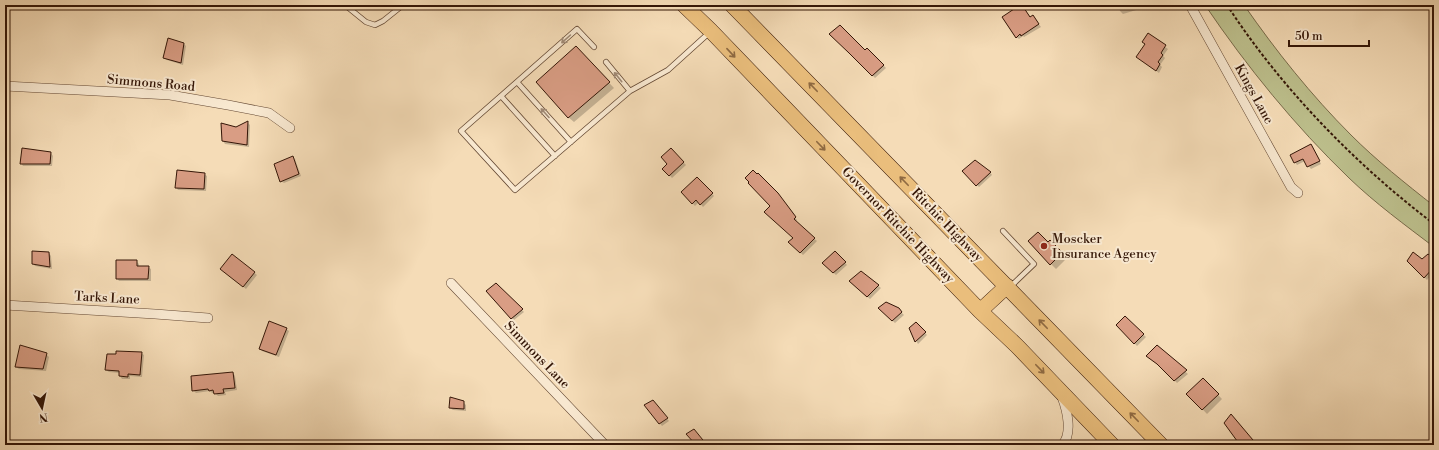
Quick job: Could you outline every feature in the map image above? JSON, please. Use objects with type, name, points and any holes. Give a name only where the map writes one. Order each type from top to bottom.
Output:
[{"type":"highway","name":"Governor Ritchie Highway","points":[[684,5],[711,31],[980,311],[1017,346],[1112,445]]},
{"type":"highway","name":"Ritchie Highway","points":[[732,5],[1161,445]]},
{"type":"highway","points":[[980,311],[1008,287]]},
{"type":"street","name":"Kings Lane","points":[[1190,5],[1291,187],[1298,193]]},
{"type":"street","name":"Simmons Road","points":[[5,86],[170,95],[269,113],[290,128]]},
{"type":"street","name":"Simmons Lane","points":[[451,283],[605,445]]},
{"type":"street","name":"Tarks Lane","points":[[5,305],[208,318]]},
{"type":"street","points":[[1059,390],[1068,418],[1068,428],[1064,443],[1062,445]]},
{"type":"lane","points":[[345,5],[366,22],[375,25],[383,21],[403,5]]},
{"type":"lane","points":[[594,47],[577,29],[461,131],[515,190],[630,92],[668,70],[711,31]]},
{"type":"lane","points":[[606,62],[630,92]]},
{"type":"lane","points":[[517,82],[571,142]]},
{"type":"lane","points":[[501,96],[555,156]]},
{"type":"lane","points":[[1003,231],[1034,264],[1008,287]]},
{"type":"path","points":[[1227,5],[1265,58],[1299,98],[1375,176],[1434,224]]},
{"type":"green space","points":[[1205,5],[1244,5],[1294,72],[1336,120],[1381,163],[1434,206],[1434,247],[1369,196],[1310,138],[1272,95]]},
{"type":"building","points":[[1022,5],[1030,17],[1033,15],[1039,24],[1021,36],[1020,34],[1016,38],[1002,17]]},
{"type":"building","points":[[840,25],[865,50],[867,48],[884,65],[872,76],[829,34]]},
{"type":"building","points":[[1148,33],[1166,45],[1161,53],[1163,55],[1158,62],[1160,64],[1156,71],[1136,57],[1145,44],[1142,42]]},
{"type":"building","points":[[168,38],[184,43],[181,63],[163,58]]},
{"type":"building","points":[[576,46],[610,82],[568,118],[536,82]]},
{"type":"building","points":[[248,121],[247,145],[222,141],[221,123],[236,127]]},
{"type":"building","points":[[1311,144],[1320,161],[1307,167],[1303,159],[1294,163],[1290,155]]},
{"type":"building","points":[[22,148],[51,152],[50,164],[20,164]]},
{"type":"building","points":[[671,148],[684,162],[669,176],[662,169],[667,164],[661,157]]},
{"type":"building","points":[[293,156],[299,174],[280,182],[274,164]]},
{"type":"building","points":[[975,160],[991,172],[976,186],[962,171]]},
{"type":"building","points":[[177,170],[205,173],[204,189],[175,188]]},
{"type":"building","points":[[753,170],[778,193],[796,217],[794,219],[815,238],[800,253],[788,242],[793,238],[764,212],[770,206],[745,178]]},
{"type":"building","points":[[697,177],[713,193],[700,205],[696,200],[692,204],[681,192]]},
{"type":"building","name":"Moscker Insurance Agency","points":[[1038,232],[1048,242],[1050,240],[1061,251],[1059,252],[1061,254],[1050,265],[1028,241]]},
{"type":"building","points":[[32,251],[49,252],[50,267],[32,264]]},
{"type":"building","points":[[835,251],[846,262],[833,273],[822,263]]},
{"type":"building","points":[[1413,252],[1422,259],[1428,254],[1434,258],[1434,267],[1424,278],[1407,261]]},
{"type":"building","points":[[232,254],[255,272],[243,287],[220,269]]},
{"type":"building","points":[[116,260],[137,260],[137,266],[149,266],[148,279],[116,279]]},
{"type":"building","points":[[861,271],[879,285],[867,297],[849,281]]},
{"type":"building","points":[[496,283],[523,309],[511,319],[486,291]]},
{"type":"building","points":[[886,302],[899,308],[902,312],[892,321],[878,308]]},
{"type":"building","points":[[1125,316],[1144,334],[1134,344],[1116,325]]},
{"type":"building","points":[[269,321],[287,328],[276,355],[259,349]]},
{"type":"building","points":[[916,322],[926,332],[915,342],[909,328]]},
{"type":"building","points":[[20,345],[47,353],[43,369],[15,367]]},
{"type":"building","points":[[1157,345],[1187,370],[1174,381],[1157,364],[1146,356]]},
{"type":"building","points":[[116,351],[142,352],[140,375],[128,374],[128,377],[119,376],[119,371],[105,370],[107,354],[116,354]]},
{"type":"building","points":[[233,372],[235,388],[223,389],[224,393],[214,394],[213,390],[209,391],[208,389],[192,391],[191,376]]},
{"type":"building","points":[[1203,378],[1219,394],[1202,410],[1186,394]]},
{"type":"building","points":[[450,397],[464,401],[464,409],[449,408]]},
{"type":"building","points":[[653,400],[668,418],[659,424],[644,405]]},
{"type":"building","points":[[1231,414],[1253,440],[1248,445],[1240,445],[1224,423]]},
{"type":"building","points":[[694,429],[707,445],[696,445],[686,434]]},
{"type":"place","name":"Moscker Insurance Agency","points":[[1044,246]]}]
